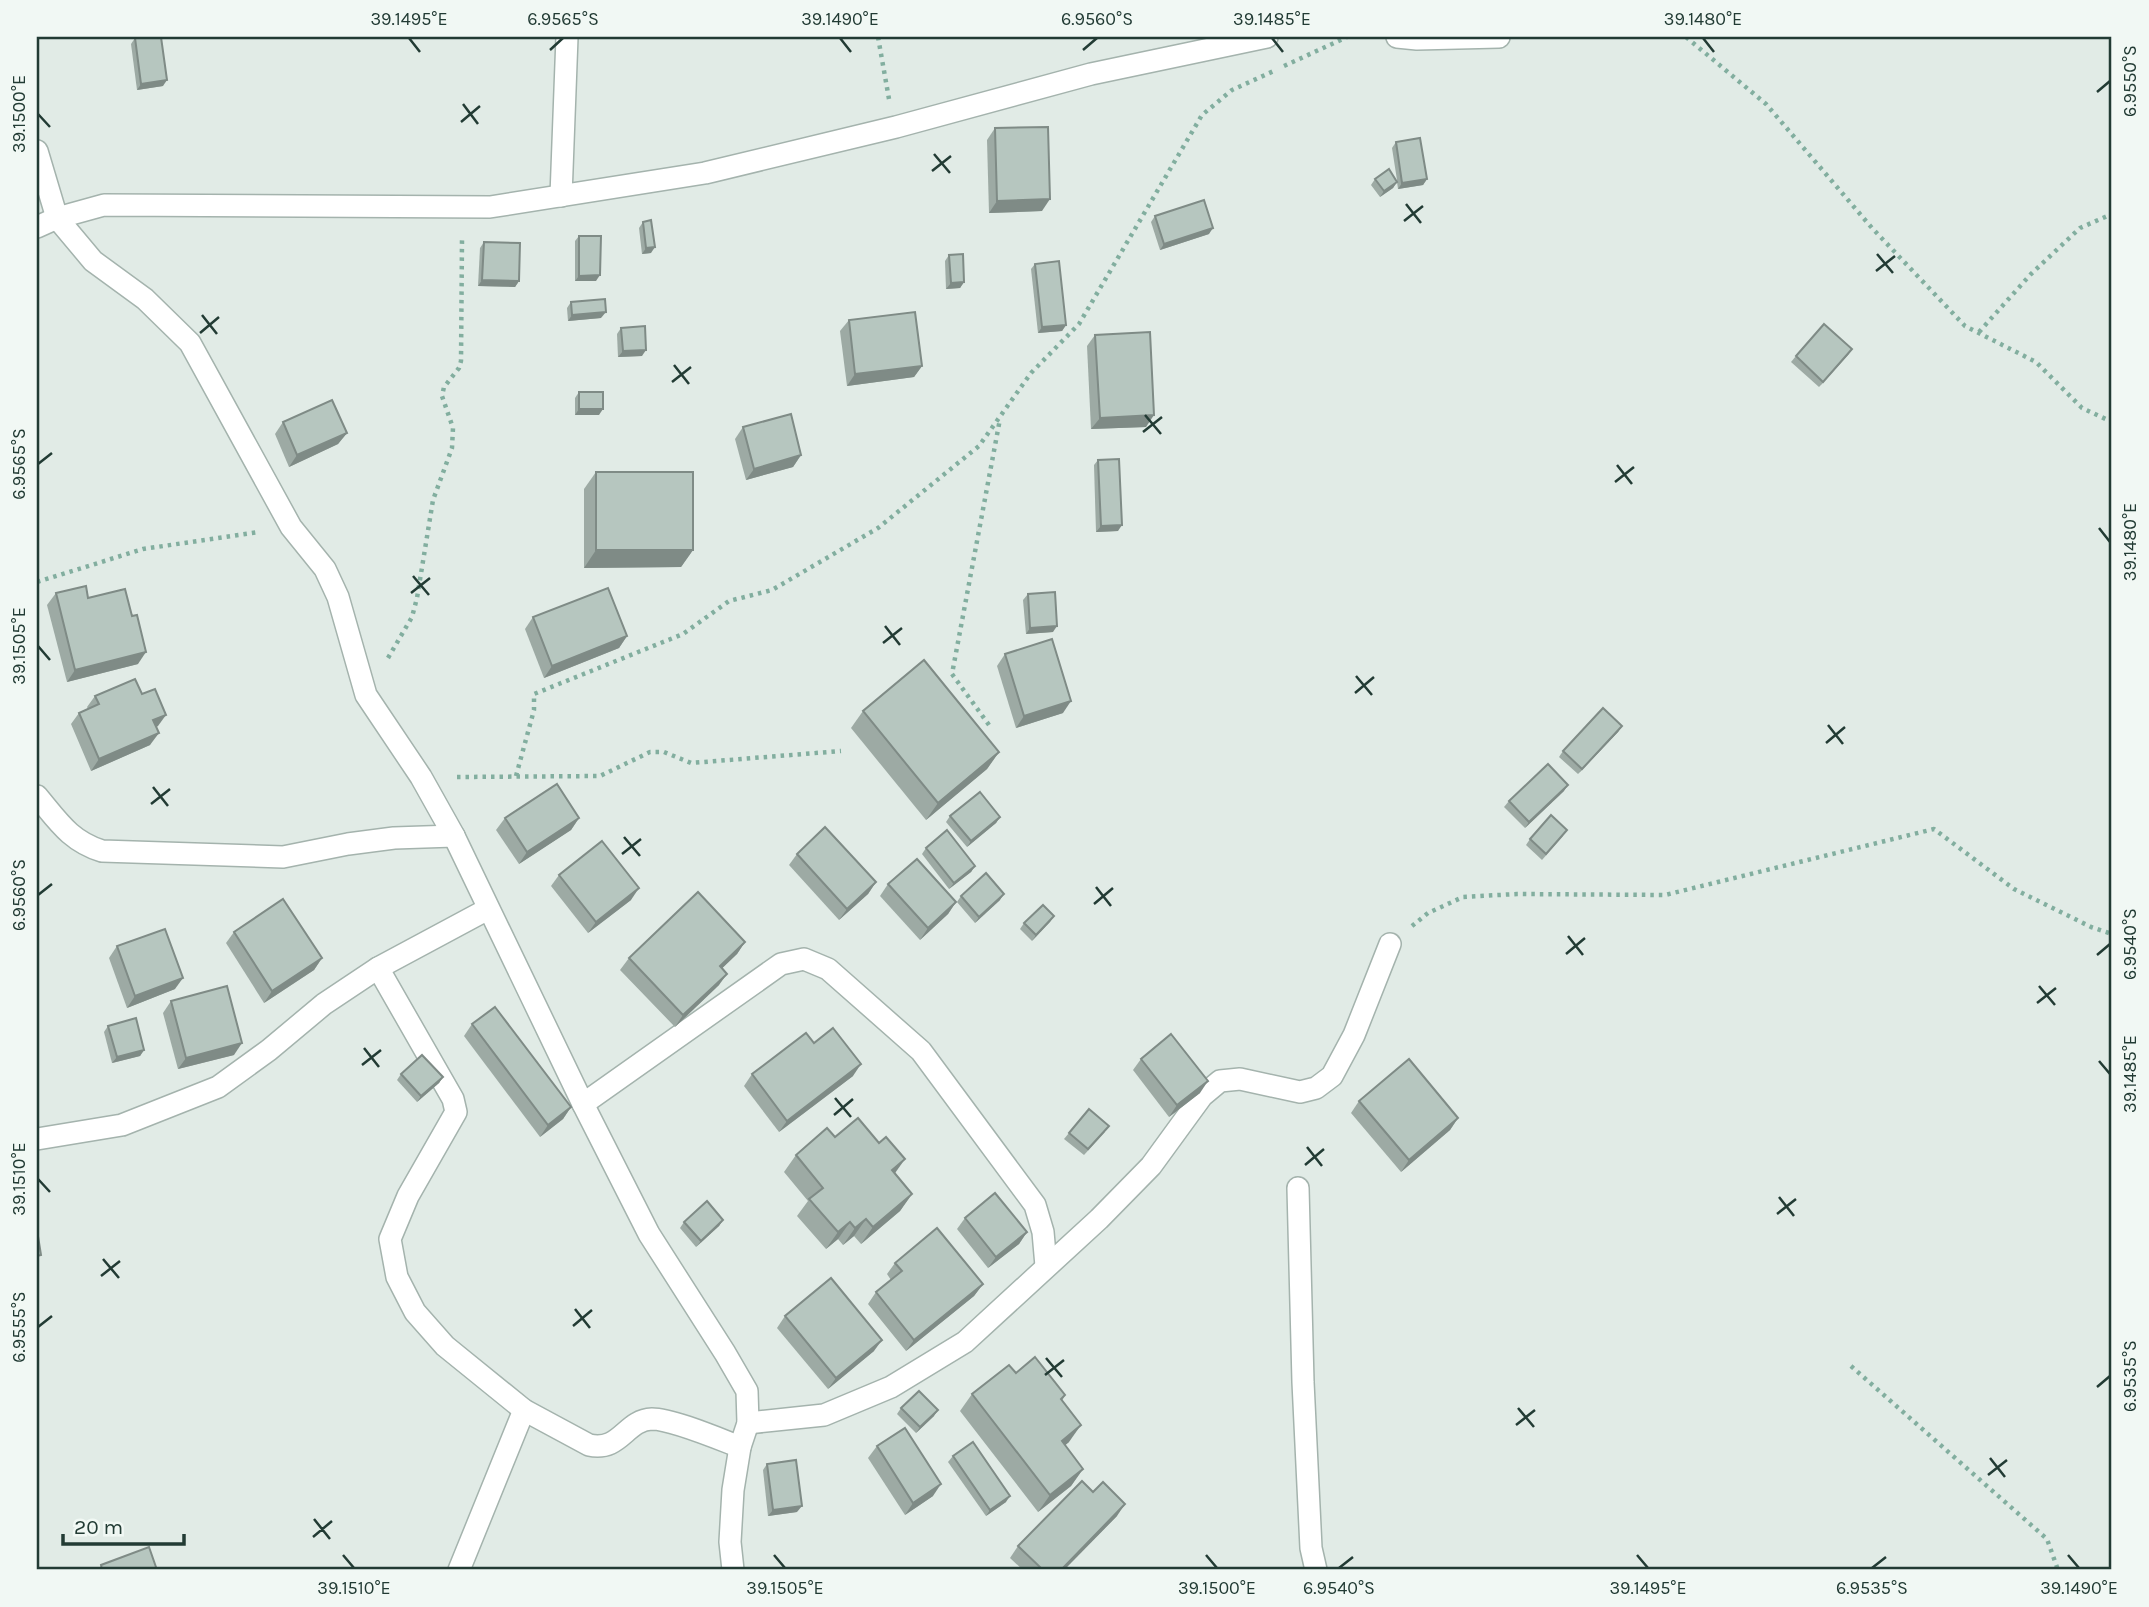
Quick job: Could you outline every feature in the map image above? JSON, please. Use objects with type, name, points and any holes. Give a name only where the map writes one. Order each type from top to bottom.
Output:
[{"type":"street","points":[[561,196],[567,37]]},
{"type":"street","points":[[37,227],[57,218],[104,205],[490,207],[705,173],[896,127],[1091,74],[1267,37]]},
{"type":"street","points":[[1397,37],[1499,37]]},
{"type":"street","points":[[37,151],[57,218],[93,261],[145,299],[190,343],[291,527],[325,569],[338,597],[366,695],[421,777],[454,836],[649,1234],[747,1391],[748,1423],[740,1447],[733,1490],[733,1570]]},
{"type":"street","points":[[37,796],[68,834],[84,845],[102,850],[283,857],[394,838],[454,836]]},
{"type":"street","points":[[37,1139],[122,1125],[218,1087],[269,1050],[324,1004],[378,968],[488,909]]},
{"type":"street","points":[[748,1423],[824,1415],[891,1387],[965,1342],[1099,1219],[1151,1166],[1202,1096],[1220,1081],[1240,1079],[1300,1092],[1316,1088],[1332,1076],[1354,1035],[1390,944]]},
{"type":"street","points":[[583,1104],[781,964],[804,959],[828,969],[921,1051],[1035,1205],[1043,1232],[1046,1266]]},
{"type":"street","points":[[378,968],[453,1099],[456,1112],[408,1196],[390,1239],[397,1276],[415,1312],[445,1346],[524,1410],[589,1445],[610,1445],[639,1423],[652,1419],[681,1426],[740,1447]]},
{"type":"street","points":[[1298,1188],[1303,1382],[1311,1548],[1316,1570]]},
{"type":"street","points":[[459,1570],[524,1410]]},
{"type":"path","points":[[878,37],[896,127]]},
{"type":"path","points":[[516,776],[534,710],[534,694],[683,634],[729,601],[772,590],[878,528],[979,446],[1031,373],[1079,324],[1202,115],[1232,90],[1347,37]]},
{"type":"path","points":[[1686,37],[1766,104],[1872,228],[1965,326],[2036,362],[2082,408],[2112,422]]},
{"type":"path","points":[[366,695],[412,617],[433,500],[452,448],[453,428],[442,396],[444,387],[461,362],[462,207]]},
{"type":"path","points":[[1979,332],[2031,274],[2080,228],[2112,214]]},
{"type":"path","points":[[989,725],[952,674],[1000,415]]},
{"type":"path","points":[[37,582],[143,549],[291,527]]},
{"type":"path","points":[[421,777],[600,776],[650,752],[664,752],[691,763],[841,751]]},
{"type":"path","points":[[1390,944],[1428,913],[1464,897],[1517,894],[1665,895],[1934,829],[2014,889],[2091,927],[2112,934]]},
{"type":"path","points":[[1851,1366],[2047,1539],[2058,1570]]},
{"type":"building","points":[[161,37],[167,80],[141,84],[135,38]]},
{"type":"building","points":[[1048,127],[1050,199],[997,201],[995,128]]},
{"type":"building","points":[[1420,138],[1427,179],[1402,183],[1396,142]]},
{"type":"building","points":[[1389,169],[1397,182],[1384,191],[1375,179]]},
{"type":"building","points":[[1204,200],[1213,228],[1164,244],[1155,216]]},
{"type":"building","points":[[651,220],[655,247],[646,248],[643,222]]},
{"type":"building","points":[[579,236],[601,236],[600,275],[579,276]]},
{"type":"building","points":[[484,242],[520,243],[519,281],[482,280]]},
{"type":"building","points":[[963,254],[964,282],[951,283],[949,255]]},
{"type":"building","points":[[1059,261],[1066,325],[1042,327],[1035,264]]},
{"type":"building","points":[[605,299],[606,312],[572,315],[571,302]]},
{"type":"building","points":[[915,312],[922,366],[855,374],[849,320]]},
{"type":"building","points":[[1824,324],[1852,349],[1823,382],[1796,356]]},
{"type":"building","points":[[645,326],[646,350],[623,351],[621,328]]},
{"type":"building","points":[[1150,332],[1154,415],[1100,418],[1095,335]]},
{"type":"building","points":[[579,392],[603,392],[603,409],[579,409]]},
{"type":"building","points":[[332,400],[347,433],[297,455],[283,422]]},
{"type":"building","points":[[791,414],[801,455],[754,469],[743,427]]},
{"type":"building","points":[[1119,459],[1122,525],[1101,526],[1098,460]]},
{"type":"building","points":[[596,472],[693,472],[693,550],[596,550]]},
{"type":"building","points":[[86,586],[88,598],[125,589],[132,616],[137,615],[146,652],[75,670],[56,593]]},
{"type":"building","points":[[608,588],[627,636],[552,666],[533,617]]},
{"type":"building","points":[[1055,592],[1057,626],[1030,628],[1028,594]]},
{"type":"building","points":[[1052,639],[1071,701],[1024,716],[1005,654]]},
{"type":"building","points":[[924,660],[999,752],[938,803],[863,711]]},
{"type":"building","points":[[135,679],[142,694],[155,689],[166,715],[153,720],[159,733],[99,759],[79,713],[99,704],[95,696]]},
{"type":"building","points":[[1603,708],[1622,726],[1582,769],[1563,751]]},
{"type":"building","points":[[1548,764],[1568,785],[1529,822],[1509,801]]},
{"type":"building","points":[[557,784],[579,818],[527,852],[505,818]]},
{"type":"building","points":[[980,792],[1000,817],[971,841],[950,816]]},
{"type":"building","points":[[1551,815],[1567,830],[1546,854],[1530,839]]},
{"type":"building","points":[[825,827],[876,882],[847,909],[797,854]]},
{"type":"building","points":[[947,830],[975,866],[954,883],[926,848]]},
{"type":"building","points":[[602,841],[639,888],[596,922],[559,875]]},
{"type":"building","points":[[917,859],[956,902],[928,928],[888,884]]},
{"type":"building","points":[[986,873],[1004,894],[979,917],[961,896]]},
{"type":"building","points":[[698,892],[745,942],[720,966],[727,974],[683,1015],[629,958]]},
{"type":"building","points":[[283,899],[322,958],[272,991],[234,932]]},
{"type":"building","points":[[1043,905],[1054,916],[1036,935],[1024,923]]},
{"type":"building","points":[[165,929],[183,978],[135,996],[117,946]]},
{"type":"building","points":[[227,986],[242,1043],[186,1058],[171,1001]]},
{"type":"building","points":[[495,1007],[571,1107],[548,1125],[472,1024]]},
{"type":"building","points":[[136,1018],[144,1050],[117,1057],[108,1026]]},
{"type":"building","points":[[833,1028],[861,1064],[787,1121],[752,1074],[806,1033],[814,1043]]},
{"type":"building","points":[[1171,1034],[1208,1081],[1177,1105],[1141,1059]]},
{"type":"building","points":[[422,1055],[443,1077],[421,1096],[401,1074]]},
{"type":"building","points":[[1409,1059],[1458,1118],[1409,1160],[1359,1101]]},
{"type":"building","points":[[1089,1109],[1109,1126],[1088,1149],[1069,1133]]},
{"type":"building","points":[[858,1118],[879,1143],[886,1137],[905,1159],[892,1170],[912,1194],[873,1227],[866,1219],[855,1228],[850,1222],[838,1232],[809,1199],[823,1188],[796,1155],[827,1128],[835,1137]]},
{"type":"building","points":[[995,1193],[1027,1232],[996,1257],[965,1218]]},
{"type":"building","points":[[707,1201],[723,1220],[701,1241],[684,1222]]},
{"type":"building","points":[[937,1228],[983,1284],[914,1340],[876,1292],[902,1271],[895,1263]]},
{"type":"building","points":[[37,1230],[41,1255],[37,1256]]},
{"type":"building","points":[[831,1278],[882,1340],[836,1378],[785,1316]]},
{"type":"building","points":[[1035,1357],[1065,1395],[1061,1399],[1081,1425],[1062,1441],[1083,1469],[1050,1495],[972,1394],[1009,1365],[1016,1373]]},
{"type":"building","points":[[919,1391],[938,1410],[920,1427],[901,1408]]},
{"type":"building","points":[[905,1428],[941,1484],[913,1503],[877,1446]]},
{"type":"building","points":[[973,1442],[1010,1496],[990,1510],[953,1456]]},
{"type":"building","points":[[796,1460],[802,1506],[773,1510],[767,1464]]},
{"type":"building","points":[[1082,1481],[1093,1492],[1103,1482],[1125,1504],[1061,1570],[1043,1570],[1018,1546]]},
{"type":"building","points":[[149,1547],[157,1570],[102,1570],[101,1565]]}]
